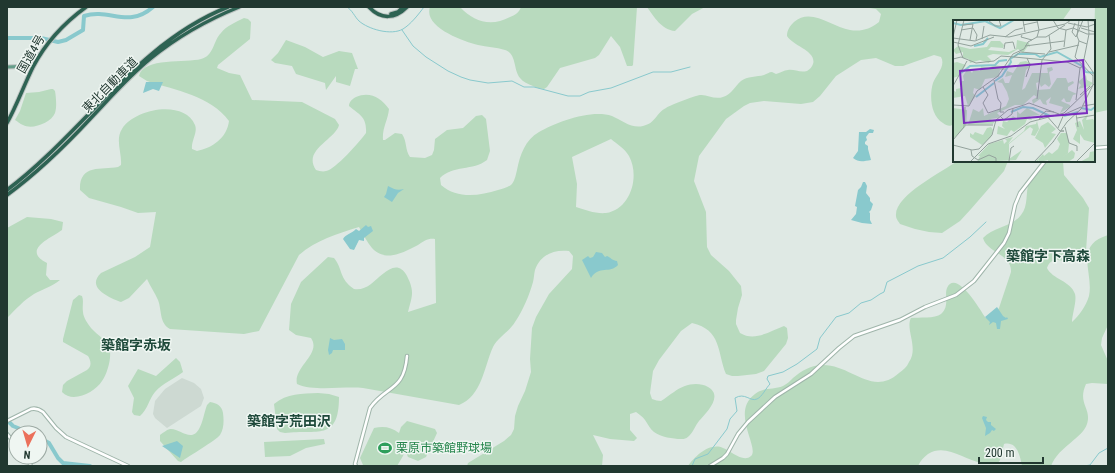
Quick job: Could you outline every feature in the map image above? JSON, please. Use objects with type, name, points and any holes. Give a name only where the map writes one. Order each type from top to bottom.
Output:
[{"type":"highway","name":"国道4号","points":[[7,123],[33,66],[46,45],[65,24],[86,7]]},
{"type":"highway","points":[[206,17],[224,7]]},
{"type":"highway","name":"東北自動車道","points":[[7,190],[42,162],[126,76],[148,56],[181,32],[206,17],[228,7]]},
{"type":"highway","name":"東北自動車道","points":[[7,195],[44,165],[128,80],[150,60],[189,32],[215,17],[239,7]]},
{"type":"highway","points":[[369,7],[378,14],[391,16],[397,15],[408,7]]},
{"type":"highway","points":[[372,7],[378,12],[387,14],[396,13],[403,7]]},
{"type":"main road","points":[[7,67],[33,66]]},
{"type":"street","points":[[1095,148],[1108,147]]},
{"type":"street","points":[[710,466],[727,454],[738,434],[774,397],[812,374],[854,336],[900,320],[925,307],[956,295],[974,281],[1004,243],[1009,233],[1015,204],[1020,193],[1044,162]]},
{"type":"street","points":[[356,466],[355,464],[370,408],[398,384],[404,375],[407,356]]},
{"type":"street","points":[[7,421],[31,409],[34,408],[40,410],[66,437],[128,466]]},
{"type":"shaded area","points":[[182,378],[194,383],[201,389],[204,398],[201,406],[167,428],[155,418],[153,414],[155,401],[165,389]]},
{"type":"green space","points":[[430,7],[460,7],[465,12],[477,19],[496,22],[514,15],[521,7],[637,7],[633,65],[627,66],[620,47],[611,36],[599,55],[595,58],[560,68],[547,87],[544,89],[538,88],[526,83],[520,78],[513,58],[509,52],[502,49],[471,43],[446,32],[432,21],[429,14]]},
{"type":"green space","points":[[647,7],[705,7],[692,14],[675,31],[662,26]]},
{"type":"green space","points":[[863,7],[1072,7],[1063,20],[953,20],[953,125],[951,126],[946,125],[939,120],[932,105],[931,94],[933,83],[942,64],[941,57],[934,55],[903,66],[895,66],[876,58],[861,60],[836,76],[820,96],[813,102],[801,104],[764,101],[750,103],[726,119],[699,156],[694,181],[706,212],[707,247],[711,255],[729,271],[741,286],[742,295],[736,320],[740,333],[757,336],[784,326],[787,328],[788,338],[786,344],[764,371],[756,374],[732,376],[726,374],[717,343],[714,336],[709,331],[702,326],[692,323],[681,331],[659,360],[653,371],[650,393],[652,399],[661,401],[686,386],[695,384],[704,385],[712,391],[714,400],[712,404],[692,433],[684,439],[671,438],[657,434],[636,412],[630,414],[630,430],[637,438],[634,441],[610,439],[593,435],[603,455],[602,466],[467,466],[468,463],[504,441],[511,435],[514,429],[515,416],[531,372],[530,359],[532,328],[536,317],[549,294],[572,269],[573,256],[569,251],[553,252],[540,260],[535,270],[526,303],[521,313],[513,325],[493,347],[481,380],[473,395],[467,401],[459,405],[363,388],[312,388],[297,384],[299,372],[313,350],[313,344],[311,338],[296,335],[289,330],[291,304],[301,282],[328,257],[334,258],[343,278],[354,289],[367,287],[384,273],[393,268],[403,270],[410,281],[412,290],[412,298],[408,312],[436,303],[435,239],[428,239],[413,248],[395,255],[383,255],[377,252],[372,248],[359,227],[320,241],[299,255],[259,331],[244,334],[170,329],[162,320],[158,300],[147,279],[129,298],[121,302],[101,292],[96,283],[97,278],[101,273],[135,257],[150,247],[156,212],[138,213],[89,198],[80,190],[83,176],[87,172],[98,169],[118,167],[121,165],[119,138],[122,129],[128,122],[147,112],[170,110],[181,112],[189,117],[195,125],[196,128],[192,149],[197,151],[213,145],[222,137],[228,127],[229,121],[213,105],[181,91],[147,81],[139,76],[142,70],[157,63],[194,60],[205,57],[211,52],[218,36],[226,28],[244,18],[251,22],[250,39],[218,65],[217,68],[229,73],[240,75],[252,100],[302,102],[335,119],[339,125],[337,130],[321,145],[313,156],[313,163],[316,170],[325,171],[335,166],[347,155],[366,133],[364,120],[349,105],[356,97],[361,95],[370,95],[379,99],[389,109],[383,132],[383,140],[395,133],[402,134],[410,157],[425,158],[432,155],[435,139],[447,130],[463,128],[476,116],[482,115],[486,119],[490,151],[487,160],[476,166],[451,171],[440,178],[441,185],[454,193],[476,195],[505,188],[512,184],[524,148],[534,135],[546,128],[584,115],[594,114],[612,116],[627,124],[639,127],[651,123],[660,112],[666,108],[688,99],[700,95],[717,98],[726,96],[746,78],[764,75],[771,72],[776,74],[786,70],[802,72],[807,71],[813,64],[813,59],[808,52],[790,40],[787,36],[789,28],[794,22],[807,16],[814,17],[854,31],[869,28],[879,22],[881,14],[876,9]],"holes":[[[611,139],[629,156],[634,173],[631,190],[622,205],[615,210],[606,213],[594,212],[576,207],[577,184],[572,157]]]},
{"type":"green space","points":[[1095,7],[1108,7],[1108,110],[1095,113],[1095,20]]},
{"type":"green space","points":[[286,40],[305,47],[323,57],[339,51],[352,53],[358,69],[355,69],[350,86],[336,82],[336,76],[326,90],[325,83],[296,74],[292,66],[275,63],[271,60],[278,53]]},
{"type":"green space","points":[[51,89],[55,91],[56,105],[55,113],[50,120],[41,125],[31,127],[23,125],[15,120],[20,111],[26,93]]},
{"type":"green space","points":[[955,162],[1008,162],[1004,171],[960,221],[942,233],[915,229],[900,224],[897,219],[897,208],[911,192]]},
{"type":"green space","points":[[1042,162],[1063,162],[1064,175],[1083,198],[1089,208],[1086,251],[1081,261],[1072,262],[1057,260],[1049,263],[1047,268],[1049,272],[1070,286],[1075,294],[1072,322],[1082,310],[1089,296],[1090,287],[1087,261],[1088,253],[1091,246],[1097,240],[1108,235],[1108,325],[1102,338],[1101,345],[1108,361],[1108,384],[1086,384],[1083,396],[1088,414],[1087,424],[1080,434],[1059,453],[1051,466],[1022,466],[1015,447],[1004,444],[1000,460],[998,463],[994,464],[982,463],[942,450],[928,454],[922,459],[918,466],[688,466],[699,454],[708,448],[713,447],[723,448],[737,456],[744,458],[751,456],[753,452],[752,445],[745,419],[745,410],[748,402],[758,392],[765,389],[783,386],[806,369],[819,365],[833,366],[871,381],[880,382],[889,380],[903,370],[912,357],[913,351],[910,328],[911,318],[931,317],[941,314],[944,311],[946,304],[946,291],[951,283],[956,283],[968,293],[986,318],[996,312],[999,308],[1011,272],[1010,266],[1004,257],[985,243],[983,238],[992,231],[1013,222],[1021,215],[1025,207],[1028,186],[1033,174]]},
{"type":"green space","points":[[27,217],[51,219],[63,222],[62,230],[37,249],[37,253],[40,258],[47,263],[46,275],[50,280],[60,280],[30,296],[7,318],[7,228]]},
{"type":"green space","points":[[79,295],[83,298],[83,314],[85,318],[91,328],[107,345],[110,355],[107,371],[99,385],[84,395],[72,397],[62,392],[63,385],[90,367],[90,360],[88,356],[63,342],[73,300]]},
{"type":"green space","points":[[176,358],[180,362],[183,372],[161,386],[155,392],[140,416],[134,415],[132,412],[134,398],[128,386],[138,369],[156,376]]},
{"type":"green space","points":[[318,393],[339,397],[338,411],[335,421],[330,427],[316,432],[285,433],[280,432],[277,429],[274,404],[289,396]]},
{"type":"green space","points":[[210,402],[219,405],[222,408],[224,421],[220,435],[181,462],[178,461],[160,441],[160,435],[170,429],[174,429],[189,435],[196,433],[202,423],[207,405]]},
{"type":"green space","points":[[407,421],[435,429],[437,433],[426,457],[418,461],[408,457],[405,450],[397,466],[363,465],[360,458],[374,428],[381,427],[393,429],[399,433],[401,427]]},
{"type":"green space","points":[[324,439],[325,444],[306,448],[290,456],[265,457],[264,442]]},
{"type":"water","points":[[146,82],[163,82],[159,91],[153,89],[143,93]]},
{"type":"water","points":[[870,129],[874,130],[873,133],[869,133],[866,137],[867,140],[865,144],[868,146],[871,160],[857,161],[853,158],[858,151],[859,132],[866,132]]},
{"type":"water","points":[[863,182],[865,182],[867,186],[866,193],[873,204],[869,212],[872,224],[851,220],[856,214],[857,207],[855,206],[858,190]]},
{"type":"water","points":[[388,186],[397,190],[404,189],[398,193],[392,202],[384,197]]},
{"type":"water","points":[[366,225],[368,227],[371,226],[373,231],[364,238],[364,241],[359,240],[354,250],[350,249],[343,239],[356,229],[359,231]]},
{"type":"water","points":[[596,252],[602,253],[605,257],[607,256],[617,261],[618,265],[612,269],[597,272],[591,278],[582,260],[588,256],[590,258],[593,257]]},
{"type":"water","points":[[997,307],[1003,316],[1006,318],[1007,317],[1008,319],[1001,321],[1000,329],[997,329],[996,323],[993,322],[989,325],[990,322],[985,317]]},
{"type":"water","points":[[330,338],[334,340],[342,339],[345,344],[345,350],[333,350],[329,355],[328,350]]},
{"type":"water","points":[[983,416],[987,417],[986,420],[991,422],[991,425],[996,429],[994,431],[992,430],[985,436],[986,428],[982,418]]},
{"type":"water","points":[[177,441],[183,446],[180,458],[162,446]]},
{"type":"waterway","points":[[7,38],[41,38],[58,42],[66,40],[83,30],[84,16],[102,14],[119,17],[135,17],[153,7]]},
{"type":"waterway","points":[[274,7],[285,7]]},
{"type":"waterway","points":[[347,7],[363,24],[386,32],[403,29],[424,7]]},
{"type":"waterway","points":[[402,30],[413,46],[426,57],[448,71],[461,77],[488,83],[512,81],[524,87],[534,87],[568,96],[580,96],[589,92],[611,88],[653,72],[671,72],[690,67]]},
{"type":"waterway","points":[[692,466],[695,459],[708,454],[727,429],[730,419],[737,411],[735,398],[739,396],[745,396],[754,400],[759,398],[770,384],[767,379],[768,376],[783,372],[797,364],[817,349],[820,338],[836,317],[849,313],[861,303],[871,300],[884,292],[887,282],[918,266],[943,258],[970,237],[986,222]]},
{"type":"waterway","points":[[7,420],[12,425]]},
{"type":"waterway","points":[[48,442],[63,463],[90,466]]},
{"type":"waterway","points":[[1084,466],[1090,465],[1099,453],[1108,448]]},
{"type":"place","name":"栗原市築館野球場","points":[[385,448]]},
{"type":"district","name":"築館字下高森","points":[[1048,256]]},
{"type":"district","name":"築館字赤坂","points":[[136,345]]},
{"type":"district","name":"築館字荒田沢","points":[[289,421]]}]
